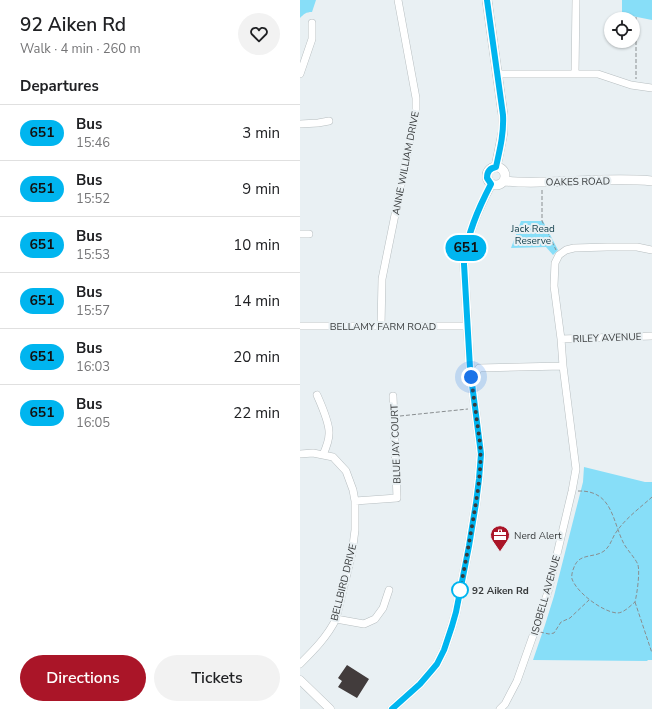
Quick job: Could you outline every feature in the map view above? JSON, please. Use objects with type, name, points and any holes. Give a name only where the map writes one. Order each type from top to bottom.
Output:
[{"type":"main road","points":[[487,0],[503,124],[503,132],[496,167]]},
{"type":"main road","points":[[496,167],[504,171],[506,177],[505,181],[498,186],[488,182],[487,175],[490,169],[496,167]]},
{"type":"main road","name":"OAKES ROAD","points":[[505,181],[652,181]]},
{"type":"street","name":"ANNE WILLIAM DRIVE","points":[[381,326],[382,278],[416,111],[416,98],[398,0]]},
{"type":"street","points":[[575,74],[576,0]]},
{"type":"street","points":[[300,74],[312,40],[312,23]]},
{"type":"street","points":[[497,74],[598,74],[636,86],[652,88]]},
{"type":"street","points":[[300,124],[329,121]]},
{"type":"street","points":[[392,709],[420,684],[437,664],[444,650],[452,626],[469,546],[476,503],[480,466],[480,448],[472,388],[464,264],[465,251],[469,236],[491,184]]},
{"type":"street","points":[[300,234],[309,234]]},
{"type":"street","points":[[559,256],[566,250],[574,248],[637,247],[652,250]]},
{"type":"street","name":"ISOBELL AVENUE","points":[[505,707],[517,681],[548,592],[576,469],[554,286],[555,263],[559,256]]},
{"type":"street","name":"BELLAMY FARM ROAD","points":[[300,326],[467,326]]},
{"type":"street","name":"RILEY AVENUE","points":[[561,339],[652,336]]},
{"type":"street","points":[[472,388],[479,368],[563,366]]},
{"type":"street","points":[[317,395],[324,411],[330,433],[328,444],[323,455]]},
{"type":"street","name":"BLUE JAY COURT","points":[[355,501],[397,498],[393,396]]},
{"type":"street","name":"BELLBIRD DRIVE","points":[[300,454],[313,453],[333,457],[346,471],[353,490],[355,501],[356,530],[336,619],[324,639],[300,664]]},
{"type":"street","points":[[336,619],[364,624],[375,619],[383,608],[389,590]]},
{"type":"street","points":[[300,680],[330,709]]},
{"type":"path","points":[[636,48],[636,86]]},
{"type":"path","points":[[542,182],[542,222],[559,256]]},
{"type":"path","points":[[394,416],[468,409]]},
{"type":"path","points":[[572,491],[585,490],[599,495],[608,504],[614,517],[617,530],[638,566],[638,584],[635,602],[652,653]]},
{"type":"path","points":[[635,602],[624,611],[618,613],[605,609],[590,600],[578,588],[572,578],[572,570],[576,562],[585,556],[603,552],[610,544],[617,530],[652,497]]},
{"type":"path","points":[[535,630],[548,634],[554,633],[561,622],[570,618],[590,600]]},
{"type":"green space","points":[[300,0],[316,0],[312,12],[308,12],[300,18]]},
{"type":"green space","points":[[622,0],[652,0],[652,20],[640,18],[640,12],[622,12]]},
{"type":"green space","name":"Jack Read Reserve","points":[[521,221],[543,221],[558,250],[553,255],[546,247],[511,248]]},
{"type":"green space","points":[[584,467],[645,482],[652,482],[652,660],[533,660],[554,596],[583,482]]},
{"type":"building","points":[[347,665],[369,679],[357,698],[338,687],[342,681],[338,678]]},
{"type":"bus line","name":"651","points":[[392,709],[420,684],[437,664],[448,640],[456,612],[469,546],[477,491],[481,454],[470,368],[464,264],[465,251],[469,236],[491,184],[488,182],[487,175],[490,169],[496,167],[503,132],[503,115],[487,0]]},
{"type":"place","name":"Nerd Alert","points":[[500,552]]},
{"type":"place","name":"92 Aiken Rd","points":[[460,590]]},
{"type":"route","points":[[460,590],[476,503],[481,454],[471,377]]}]
